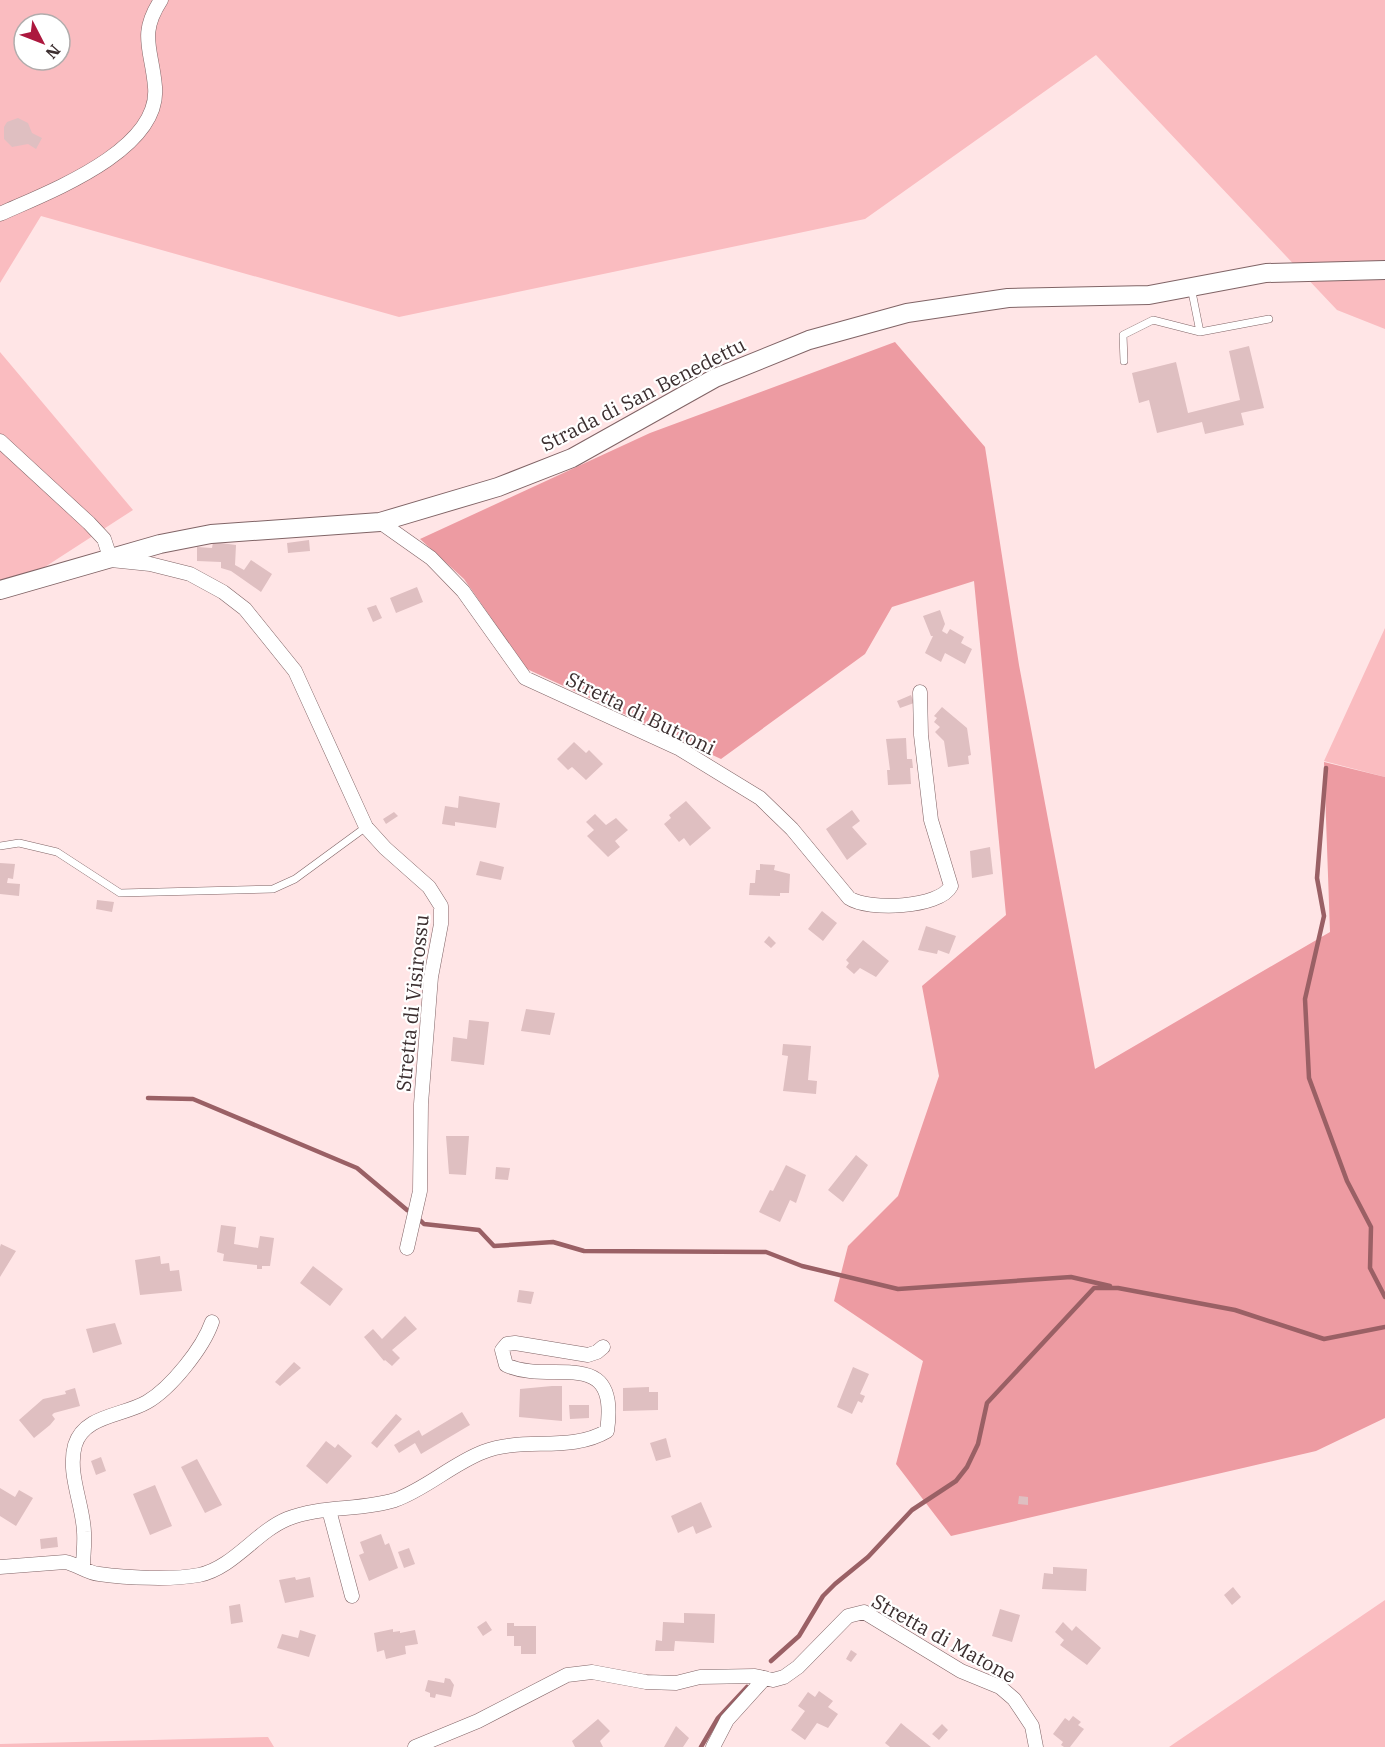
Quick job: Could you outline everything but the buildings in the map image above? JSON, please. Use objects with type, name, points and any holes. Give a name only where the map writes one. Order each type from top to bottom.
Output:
[{"type":"street","points":[[0,214],[104,164],[132,139],[149,116],[156,95],[146,31],[151,15],[161,0]]},
{"type":"street","name":"Strada di San Benedettu","points":[[0,590],[111,560],[160,544],[212,534],[380,522],[498,487],[572,458],[715,378],[809,340],[907,313],[1008,298],[1149,295],[1191,285],[1266,273],[1385,270]]},
{"type":"street","points":[[0,441],[89,523],[104,540],[111,560]]},
{"type":"street","name":"Stretta di Butroni","points":[[380,522],[431,558],[463,591],[525,678],[680,749],[760,798],[792,829],[849,898],[858,904],[906,904],[933,900],[941,898],[951,886],[931,820],[921,735],[920,692]]},
{"type":"street","name":"Stretta di Visirossu","points":[[111,560],[150,564],[190,574],[223,592],[245,609],[296,671],[366,827],[385,848],[429,886],[441,906],[441,924],[431,977],[421,1104],[420,1191],[407,1248]]},
{"type":"street","points":[[83,1568],[84,1530],[76,1491],[75,1447],[81,1431],[91,1423],[146,1403],[164,1390],[206,1339],[212,1322]]},
{"type":"street","points":[[0,1567],[65,1562],[97,1574],[176,1577],[201,1575],[220,1566],[270,1528],[288,1518],[329,1510],[378,1505],[398,1499],[483,1451],[509,1446],[594,1439],[607,1431],[609,1421],[605,1388],[599,1381],[588,1374],[518,1371],[506,1365],[502,1350],[507,1344],[515,1342],[588,1355],[597,1353],[603,1347]]},
{"type":"street","points":[[329,1510],[352,1596]]},
{"type":"street","name":"Stretta di Matone","points":[[415,1747],[478,1721],[567,1675],[592,1672],[646,1682],[676,1683],[700,1677],[773,1680],[784,1677],[798,1667],[848,1616],[864,1612],[961,1671],[1000,1687],[1014,1699],[1032,1726],[1036,1747]]},
{"type":"street","points":[[713,1747],[727,1720],[765,1678]]},
{"type":"lane","points":[[1191,285],[1200,332]]},
{"type":"lane","points":[[1124,362],[1123,335],[1153,320],[1200,332],[1269,319]]},
{"type":"lane","points":[[0,846],[20,843],[57,852],[120,893],[273,889],[305,872],[366,827]]},
{"type":"shaded area","points":[[0,0],[1385,0],[1385,329],[1337,310],[1096,55],[865,219],[399,317],[41,216],[0,283]]},
{"type":"shaded area","points":[[895,342],[985,447],[1019,665],[1095,1069],[1330,932],[1324,762],[1385,777],[1385,1418],[1316,1451],[951,1536],[896,1464],[923,1361],[834,1301],[848,1246],[898,1196],[939,1076],[922,986],[1006,915],[974,581],[892,607],[865,654],[721,759],[527,669],[464,579],[420,539],[650,433]]},
{"type":"shaded area","points":[[0,352],[133,510],[0,596]]},
{"type":"shaded area","points":[[1385,628],[1385,777],[1324,761]]},
{"type":"shaded area","points":[[1385,1600],[1385,1747],[1169,1747]]},
{"type":"shaded area","points":[[268,1737],[274,1747],[0,1747],[0,1744]]},
{"type":"waterway","points":[[1326,768],[1317,878],[1324,916],[1305,999],[1309,1078],[1347,1181],[1371,1227],[1370,1268],[1385,1297]]},
{"type":"waterway","points":[[148,1098],[193,1099],[357,1168],[407,1210]]},
{"type":"waterway","points":[[421,1221],[424,1224],[479,1230],[494,1246],[553,1242],[584,1251],[766,1252],[802,1266],[898,1289],[1071,1277],[1110,1286]]},
{"type":"waterway","points":[[771,1661],[799,1636],[823,1596],[835,1584],[868,1557],[912,1510],[956,1481],[967,1467],[978,1444],[987,1403],[1094,1288],[1118,1288],[1235,1310],[1324,1339],[1385,1327]]},
{"type":"waterway","points":[[701,1747],[718,1718],[747,1687]]}]
